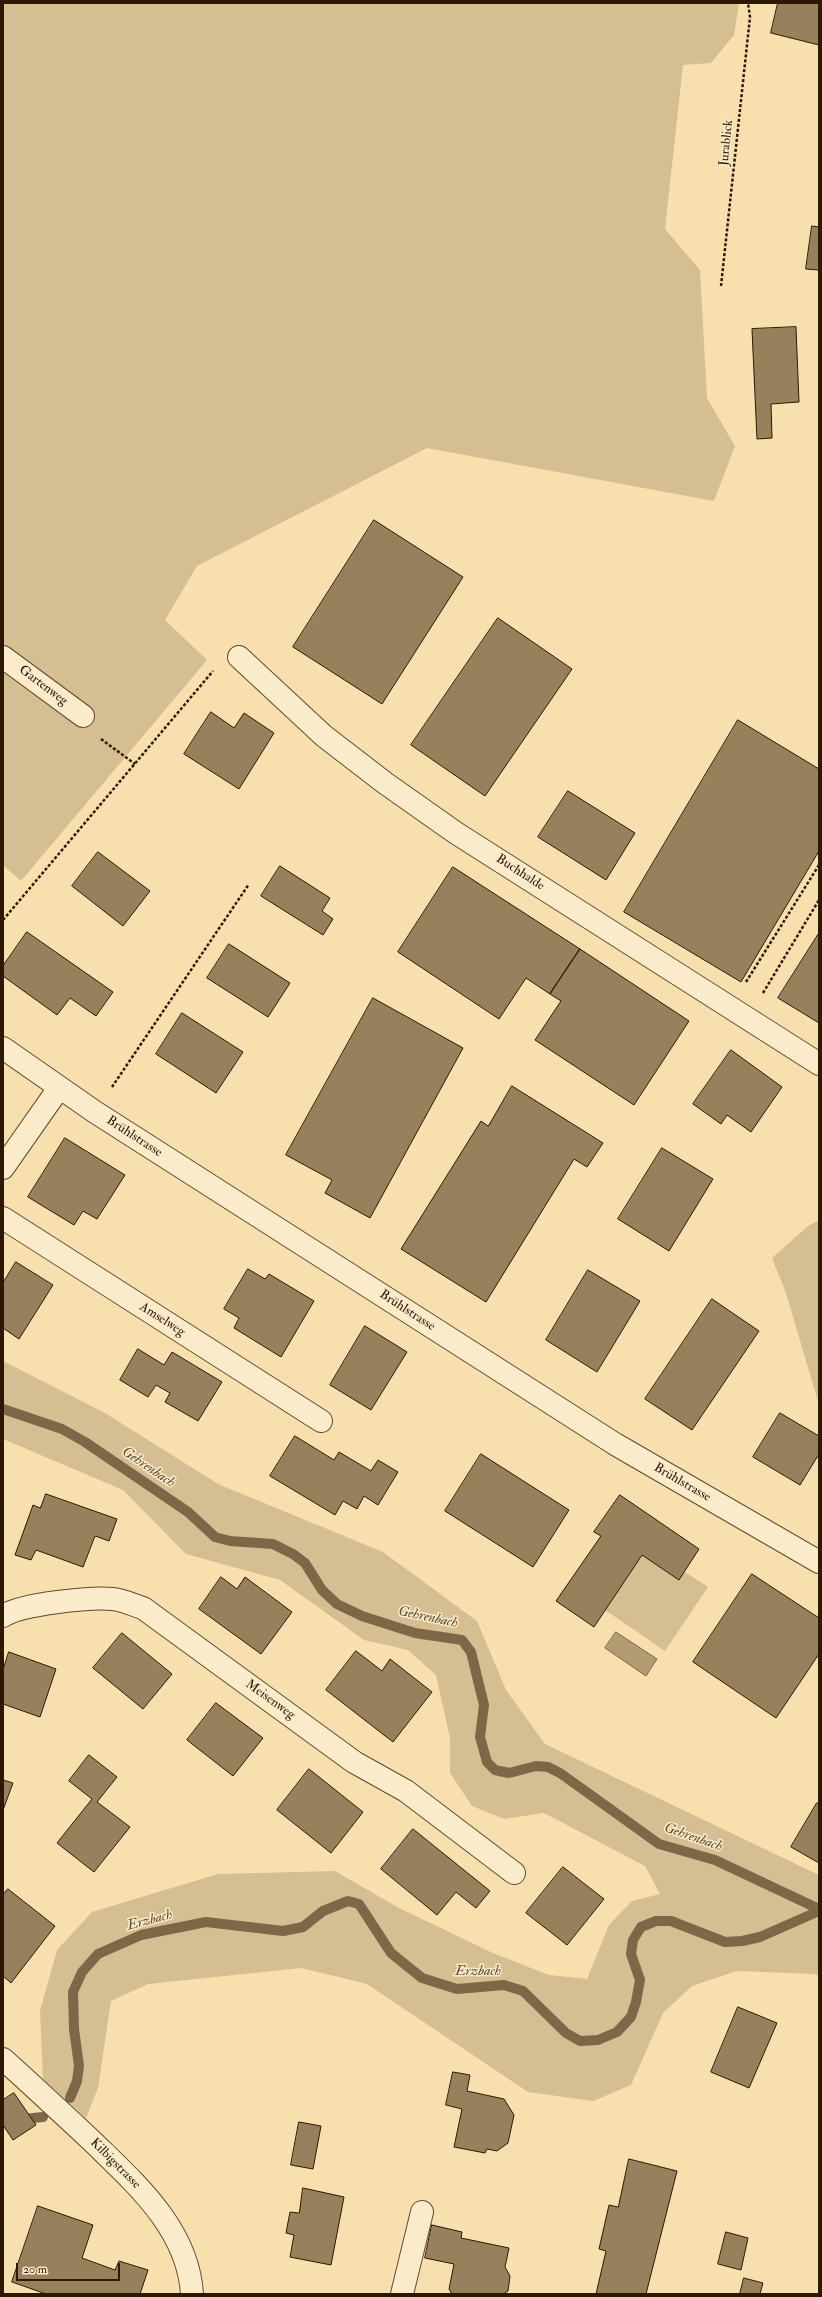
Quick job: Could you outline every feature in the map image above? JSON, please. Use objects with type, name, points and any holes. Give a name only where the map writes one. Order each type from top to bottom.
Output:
[{"type":"street","name":"Gartenweg","points":[[3,657],[83,716]]},
{"type":"street","name":"Buchhalde","points":[[240,657],[324,736],[385,783],[456,833],[738,1014],[819,1064]]},
{"type":"street","name":"Brühlstrasse","points":[[3,1048],[95,1112],[615,1444],[819,1562]]},
{"type":"street","points":[[3,1168],[59,1088]]},
{"type":"street","name":"Amselweg","points":[[3,1218],[321,1422]]},
{"type":"street","name":"Meisenweg","points":[[3,1616],[23,1608],[100,1599],[115,1600],[143,1608],[354,1762],[406,1791],[514,1874]]},
{"type":"street","name":"Kilbigstrasse","points":[[3,2059],[137,2184],[164,2217],[180,2246],[191,2281],[192,2294]]},
{"type":"street","points":[[402,2294],[422,2212]]},
{"type":"path","name":"Jurablick","points":[[721,286],[750,17],[748,3]]},
{"type":"path","points":[[3,920],[209,677]]},
{"type":"path","points":[[100,739],[135,764]]},
{"type":"path","points":[[738,1014],[819,865]]},
{"type":"path","points":[[95,1112],[249,884]]},
{"type":"path","points":[[738,1014],[819,900]]},
{"type":"shaded area","points":[[3,3],[739,3],[734,35],[711,63],[683,65],[665,229],[700,270],[707,398],[735,446],[714,501],[427,448],[197,566],[165,620],[207,660],[21,881],[3,865]]},
{"type":"shaded area","points":[[819,1220],[819,1405],[786,1293],[772,1258],[808,1226]]},
{"type":"shaded area","points":[[3,1361],[105,1413],[218,1484],[383,1552],[477,1621],[506,1690],[545,1744],[819,1875],[819,1977],[815,1974],[737,1971],[692,1986],[663,2013],[631,2085],[593,2101],[528,2092],[367,1984],[301,1968],[148,1984],[111,2001],[98,2088],[86,2118],[43,2079],[40,2011],[57,1950],[92,1912],[218,1874],[335,1871],[399,1908],[493,1953],[549,1975],[587,1979],[609,1925],[632,1901],[660,1894],[645,1866],[544,1813],[504,1819],[472,1806],[450,1773],[450,1738],[436,1675],[408,1650],[364,1640],[280,1580],[186,1554],[123,1490],[3,1439]]},
{"type":"shaded area","points":[[642,1555],[679,1580],[685,1572],[708,1587],[665,1651],[605,1610]]},
{"type":"shaded area","points":[[616,1632],[657,1659],[646,1676],[605,1648]]},
{"type":"building","points":[[778,3],[819,3],[819,45],[771,33]]},
{"type":"building","points":[[812,226],[819,227],[819,270],[806,269]]},
{"type":"building","points":[[796,327],[799,402],[771,404],[772,438],[757,439],[752,329]]},
{"type":"building","points":[[374,520],[463,577],[382,704],[293,647]]},
{"type":"building","points":[[498,618],[572,669],[485,796],[411,745]]},
{"type":"building","points":[[211,712],[234,728],[244,713],[274,733],[239,789],[184,754]]},
{"type":"building","points":[[738,720],[819,769],[819,851],[741,982],[624,912]]},
{"type":"building","points":[[568,791],[635,833],[606,880],[538,837]]},
{"type":"building","points":[[98,852],[150,891],[123,926],[72,886]]},
{"type":"building","points":[[280,866],[330,898],[322,911],[333,919],[323,935],[261,896]]},
{"type":"building","points":[[453,867],[580,949],[550,994],[526,978],[499,1019],[398,952]]},
{"type":"building","points":[[27,932],[113,992],[96,1016],[70,998],[57,1015],[3,976],[3,966]]},
{"type":"building","points":[[819,933],[819,1023],[778,998]]},
{"type":"building","points":[[229,944],[290,983],[268,1017],[207,978]]},
{"type":"building","points":[[580,949],[689,1021],[634,1105],[535,1040],[561,1001],[550,994]]},
{"type":"building","points":[[373,998],[463,1048],[370,1218],[325,1193],[332,1180],[286,1155]]},
{"type":"building","points":[[182,1013],[243,1052],[216,1093],[156,1054]]},
{"type":"building","points":[[731,1050],[782,1087],[751,1132],[727,1115],[721,1124],[693,1104]]},
{"type":"building","points":[[512,1086],[603,1143],[587,1167],[574,1159],[486,1302],[401,1249],[481,1121],[488,1126]]},
{"type":"building","points":[[65,1138],[125,1175],[97,1219],[83,1211],[74,1225],[28,1197]]},
{"type":"building","points":[[662,1148],[713,1179],[669,1251],[618,1219]]},
{"type":"building","points":[[16,1262],[53,1285],[19,1339],[3,1328],[3,1283]]},
{"type":"building","points":[[248,1269],[265,1279],[269,1274],[314,1301],[281,1357],[234,1328],[239,1318],[224,1309]]},
{"type":"building","points":[[588,1270],[640,1301],[597,1372],[546,1340]]},
{"type":"building","points":[[712,1299],[759,1331],[692,1430],[645,1399]]},
{"type":"building","points":[[365,1326],[407,1352],[371,1410],[330,1385]]},
{"type":"building","points":[[138,1349],[164,1365],[172,1352],[222,1382],[198,1421],[165,1402],[170,1393],[156,1385],[148,1397],[120,1380]]},
{"type":"building","points":[[780,1413],[819,1436],[819,1454],[800,1485],[753,1457]]},
{"type":"building","points":[[295,1436],[334,1460],[339,1452],[371,1471],[378,1460],[398,1472],[378,1505],[364,1496],[357,1509],[343,1501],[335,1515],[270,1476]]},
{"type":"building","points":[[481,1454],[569,1510],[533,1567],[445,1511]]},
{"type":"building","points":[[46,1494],[117,1519],[109,1541],[95,1536],[83,1567],[36,1550],[31,1560],[15,1555],[33,1505],[40,1508]]},
{"type":"building","points":[[620,1495],[699,1549],[679,1580],[642,1555],[594,1627],[556,1601],[601,1536],[594,1532]]},
{"type":"building","points":[[752,1574],[819,1618],[819,1654],[776,1718],[693,1662]]},
{"type":"building","points":[[221,1577],[237,1589],[245,1577],[292,1612],[261,1654],[199,1609]]},
{"type":"building","points":[[122,1633],[172,1674],[143,1709],[93,1668]]},
{"type":"building","points":[[356,1651],[382,1671],[390,1659],[432,1692],[393,1742],[326,1690]]},
{"type":"building","points":[[9,1652],[56,1669],[40,1717],[3,1704],[3,1670]]},
{"type":"building","points":[[216,1703],[263,1738],[233,1776],[187,1740]]},
{"type":"building","points":[[89,1755],[117,1777],[97,1802],[130,1827],[94,1872],[57,1843],[92,1799],[69,1781]]},
{"type":"building","points":[[309,1769],[363,1812],[331,1853],[277,1810]]},
{"type":"building","points":[[3,1780],[13,1783],[3,1810]]},
{"type":"building","points":[[817,1803],[819,1804],[819,1863],[791,1847]]},
{"type":"building","points":[[413,1829],[490,1891],[476,1908],[456,1892],[437,1915],[381,1869]]},
{"type":"building","points":[[563,1867],[604,1899],[567,1945],[526,1913]]},
{"type":"building","points":[[8,1889],[55,1926],[11,1983],[3,1976],[3,1895]]},
{"type":"building","points":[[738,2007],[777,2023],[749,2088],[711,2072]]},
{"type":"building","points":[[453,2072],[470,2075],[467,2091],[504,2099],[514,2115],[508,2143],[497,2151],[487,2149],[485,2153],[454,2147],[462,2109],[446,2105]]},
{"type":"building","points":[[14,2093],[36,2125],[13,2140],[3,2125],[3,2100]]},
{"type":"building","points":[[299,2122],[321,2126],[313,2169],[291,2165]]},
{"type":"building","points":[[629,2159],[677,2171],[646,2294],[596,2294],[606,2251],[599,2249],[609,2205],[618,2207]]},
{"type":"building","points":[[303,2188],[344,2197],[331,2265],[290,2257],[294,2235],[286,2233],[290,2212],[299,2213]]},
{"type":"building","points":[[38,2206],[93,2225],[82,2258],[115,2270],[119,2261],[148,2270],[140,2294],[46,2294],[12,2282]]},
{"type":"building","points":[[432,2225],[462,2232],[461,2238],[509,2248],[505,2267],[510,2276],[508,2291],[503,2294],[452,2294],[449,2289],[454,2264],[425,2258]]},
{"type":"building","points":[[726,2232],[748,2238],[741,2270],[718,2264]]},
{"type":"building","points":[[744,2278],[763,2283],[760,2294],[740,2294]]},
{"type":"waterway","name":"Gehrenbach","points":[[3,1409],[62,1429],[85,1442],[188,1512],[215,1537],[230,1541],[273,1544],[293,1554],[305,1563],[322,1590],[337,1604],[362,1616],[415,1633],[462,1640],[471,1652],[484,1705],[480,1737],[487,1762],[495,1770],[509,1773],[536,1766],[548,1767],[560,1773],[659,1844],[715,1860],[819,1909]]},
{"type":"waterway","name":"Erzbach","points":[[70,2098],[77,2081],[79,2066],[74,2029],[73,1992],[82,1972],[98,1954],[141,1935],[206,1922],[283,1931],[303,1927],[323,1911],[348,1901],[359,1904],[391,1953],[422,1978],[457,1989],[504,1985],[523,1991],[566,2033],[580,2041],[598,2040],[617,2032],[631,2017],[636,2002],[640,1980],[631,1954],[633,1940],[641,1927],[656,1921],[671,1921],[725,1942],[742,1941],[760,1937],[819,1911]]},
{"type":"waterway","name":"Erzbach","points":[[3,2121],[43,2117]]}]
